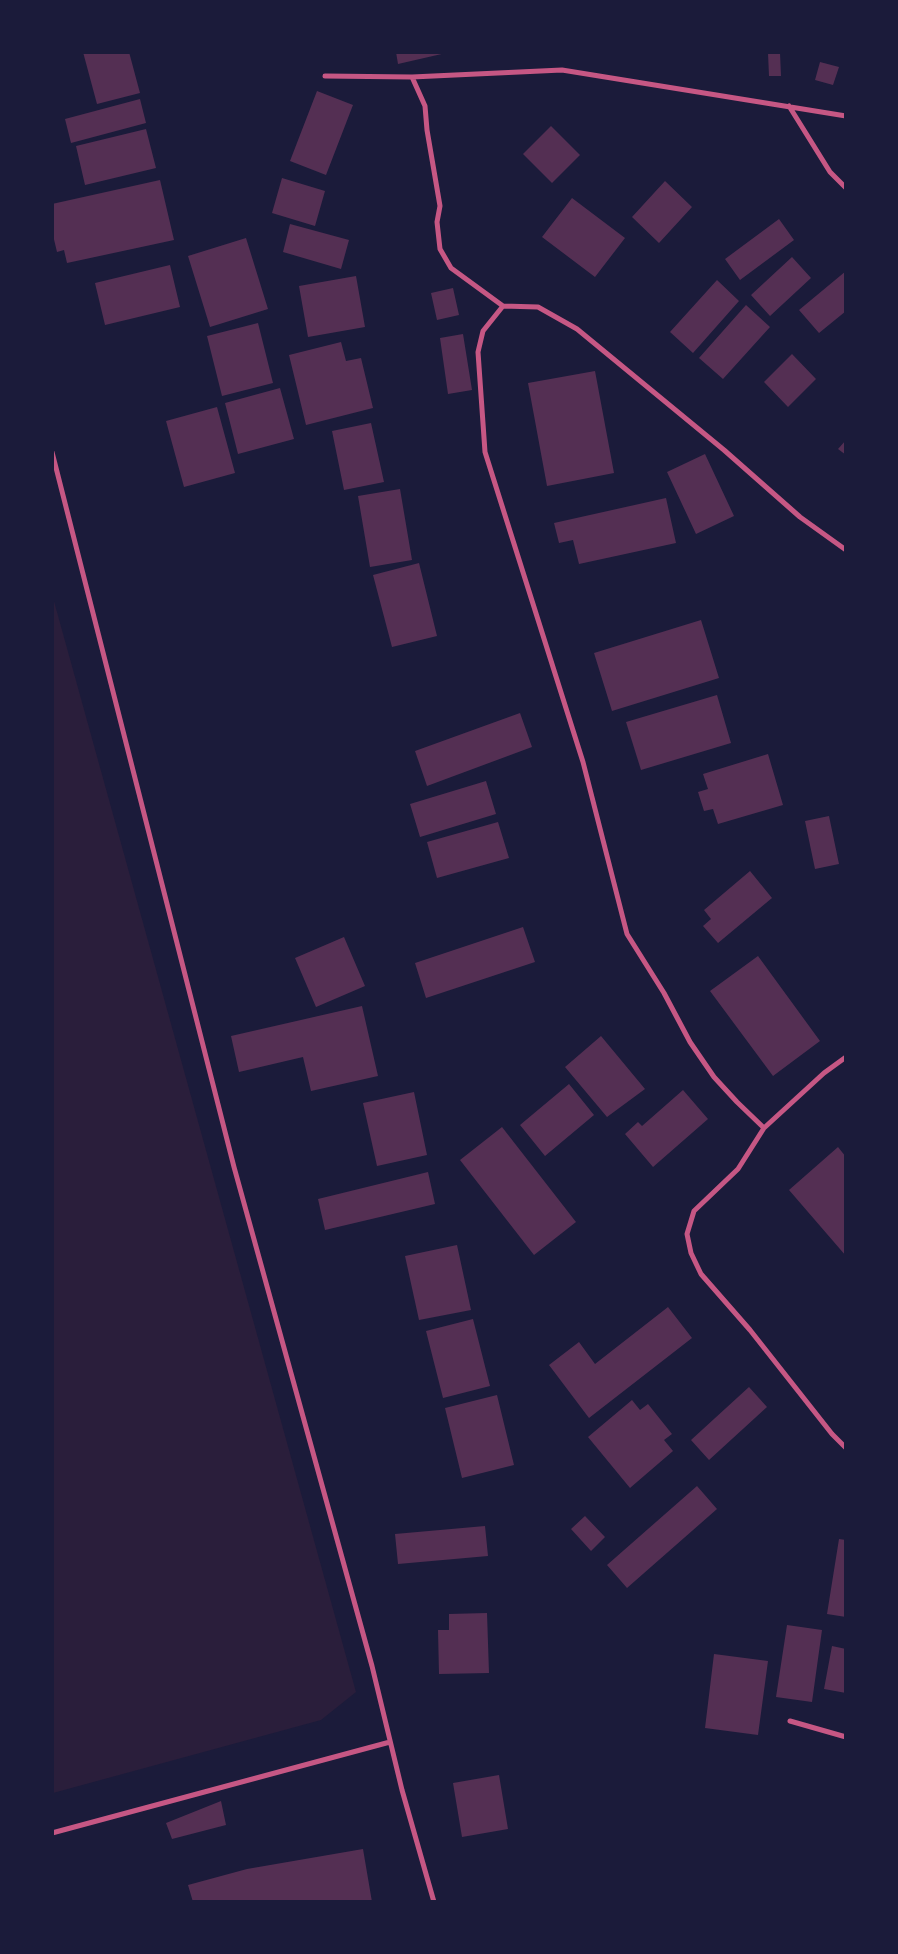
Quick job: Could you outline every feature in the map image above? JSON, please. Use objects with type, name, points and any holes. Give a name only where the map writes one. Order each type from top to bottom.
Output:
[{"type":"street","points":[[325,76],[412,77],[562,70],[846,116]]},
{"type":"street","points":[[412,77],[425,106],[440,206],[437,222],[440,249],[451,268],[503,306],[538,307],[577,329],[717,444],[800,517],[846,550]]},
{"type":"street","points":[[789,106],[830,172],[846,188]]},
{"type":"street","points":[[503,306],[483,331],[478,352],[484,452],[583,762],[625,926],[639,954],[664,993],[673,1013],[714,1077],[764,1128]]},
{"type":"street","points":[[52,452],[234,1167],[372,1666],[390,1742],[434,1902]]},
{"type":"street","points":[[846,1057],[824,1073],[764,1128],[738,1169],[694,1211],[687,1234],[691,1254],[702,1274],[750,1330],[832,1434],[846,1448]]},
{"type":"street","points":[[790,1721],[846,1737]]},
{"type":"street","points":[[52,1833],[390,1742]]},
{"type":"shaded area","points":[[52,594],[356,1692],[321,1720],[53,1793]]},
{"type":"building","points":[[83,52],[129,52],[140,93],[97,104]]},
{"type":"building","points":[[396,52],[445,52],[446,53],[398,64]]},
{"type":"building","points":[[768,53],[780,53],[781,76],[769,76]]},
{"type":"building","points":[[820,62],[839,67],[833,85],[815,80]]},
{"type":"building","points":[[317,91],[353,105],[326,175],[290,161]]},
{"type":"building","points":[[140,99],[146,123],[71,143],[65,119]]},
{"type":"building","points":[[551,126],[580,155],[552,183],[523,154]]},
{"type":"building","points":[[146,129],[156,168],[85,185],[76,146]]},
{"type":"building","points":[[282,178],[325,191],[315,226],[272,213]]},
{"type":"building","points":[[160,180],[174,240],[67,263],[64,250],[57,252],[52,231],[52,204]]},
{"type":"building","points":[[665,181],[692,207],[659,243],[632,217]]},
{"type":"building","points":[[572,198],[625,238],[595,277],[542,237]]},
{"type":"building","points":[[779,219],[794,240],[740,280],[725,259]]},
{"type":"building","points":[[290,224],[349,240],[341,269],[283,252]]},
{"type":"building","points":[[246,238],[268,309],[210,327],[188,256]]},
{"type":"building","points":[[792,257],[811,278],[770,316],[751,295]]},
{"type":"building","points":[[170,265],[180,307],[105,325],[95,283]]},
{"type":"building","points":[[846,271],[846,311],[819,333],[799,310]]},
{"type":"building","points":[[356,276],[365,327],[308,337],[299,286]]},
{"type":"building","points":[[717,280],[739,301],[693,353],[670,332]]},
{"type":"building","points":[[453,288],[459,315],[437,320],[431,293]]},
{"type":"building","points":[[746,305],[770,327],[723,379],[699,358]]},
{"type":"building","points":[[258,323],[273,383],[222,396],[207,336]]},
{"type":"building","points":[[463,334],[472,390],[448,394],[440,338]]},
{"type":"building","points":[[341,342],[346,361],[361,358],[373,408],[306,425],[289,355]]},
{"type":"building","points":[[792,354],[816,379],[788,407],[764,382]]},
{"type":"building","points":[[595,371],[614,473],[547,486],[528,383]]},
{"type":"building","points":[[280,388],[294,439],[238,454],[225,403]]},
{"type":"building","points":[[217,407],[235,473],[184,487],[166,421]]},
{"type":"building","points":[[371,423],[384,482],[344,490],[332,431]]},
{"type":"building","points":[[846,440],[846,455],[838,449]]},
{"type":"building","points":[[705,454],[734,516],[696,534],[667,472]]},
{"type":"building","points":[[400,489],[412,560],[370,567],[358,496]]},
{"type":"building","points":[[666,498],[676,543],[579,564],[573,540],[559,543],[554,523]]},
{"type":"building","points":[[419,563],[437,636],[392,647],[373,575]]},
{"type":"building","points":[[701,620],[719,678],[612,711],[594,653]]},
{"type":"building","points":[[717,695],[731,743],[641,770],[626,722]]},
{"type":"building","points":[[520,713],[532,747],[427,786],[415,751]]},
{"type":"building","points":[[768,754],[783,805],[718,824],[713,809],[704,811],[698,792],[708,789],[703,774]]},
{"type":"building","points":[[486,781],[496,814],[420,837],[410,804]]},
{"type":"building","points":[[829,816],[839,864],[815,869],[805,821]]},
{"type":"building","points":[[498,822],[509,858],[437,878],[427,842]]},
{"type":"building","points":[[750,871],[772,898],[718,943],[703,926],[711,919],[704,910]]},
{"type":"building","points":[[523,927],[535,962],[426,998],[415,963]]},
{"type":"building","points":[[344,937],[365,986],[316,1007],[295,958]]},
{"type":"building","points":[[758,956],[820,1041],[773,1076],[710,991]]},
{"type":"building","points":[[362,1006],[378,1076],[311,1091],[303,1057],[239,1072],[231,1036]]},
{"type":"building","points":[[601,1036],[645,1089],[607,1117],[565,1067]]},
{"type":"building","points":[[569,1084],[594,1115],[545,1156],[520,1125]]},
{"type":"building","points":[[683,1090],[708,1119],[653,1167],[625,1134],[638,1122],[642,1126]]},
{"type":"building","points":[[414,1092],[427,1155],[377,1166],[363,1103]]},
{"type":"building","points":[[502,1127],[576,1222],[534,1255],[460,1160]]},
{"type":"building","points":[[838,1147],[846,1157],[846,1256],[789,1190]]},
{"type":"building","points":[[428,1172],[435,1204],[325,1230],[318,1199]]},
{"type":"building","points":[[457,1245],[471,1310],[419,1320],[405,1256]]},
{"type":"building","points":[[668,1307],[692,1338],[589,1418],[549,1365],[579,1342],[595,1364]]},
{"type":"building","points":[[473,1319],[490,1386],[443,1398],[426,1331]]},
{"type":"building","points":[[749,1387],[767,1407],[709,1460],[691,1440]]},
{"type":"building","points":[[497,1395],[514,1465],[462,1478],[445,1408]]},
{"type":"building","points":[[632,1400],[640,1410],[648,1404],[672,1434],[664,1440],[673,1451],[630,1488],[588,1437]]},
{"type":"building","points":[[697,1486],[717,1509],[627,1588],[607,1565]]},
{"type":"building","points":[[585,1516],[605,1537],[591,1551],[571,1529]]},
{"type":"building","points":[[485,1526],[488,1556],[398,1564],[395,1534]]},
{"type":"building","points":[[839,1539],[846,1540],[846,1617],[827,1614]]},
{"type":"building","points":[[487,1613],[489,1673],[439,1674],[438,1630],[449,1630],[449,1614]]},
{"type":"building","points":[[787,1625],[822,1630],[812,1702],[776,1697]]},
{"type":"building","points":[[832,1646],[846,1649],[846,1693],[824,1689]]},
{"type":"building","points":[[714,1654],[768,1661],[758,1735],[705,1728]]},
{"type":"building","points":[[499,1775],[508,1829],[462,1837],[453,1783]]},
{"type":"building","points":[[221,1801],[226,1825],[172,1839],[166,1823]]},
{"type":"building","points":[[363,1849],[372,1902],[193,1902],[188,1885],[247,1869]]}]
